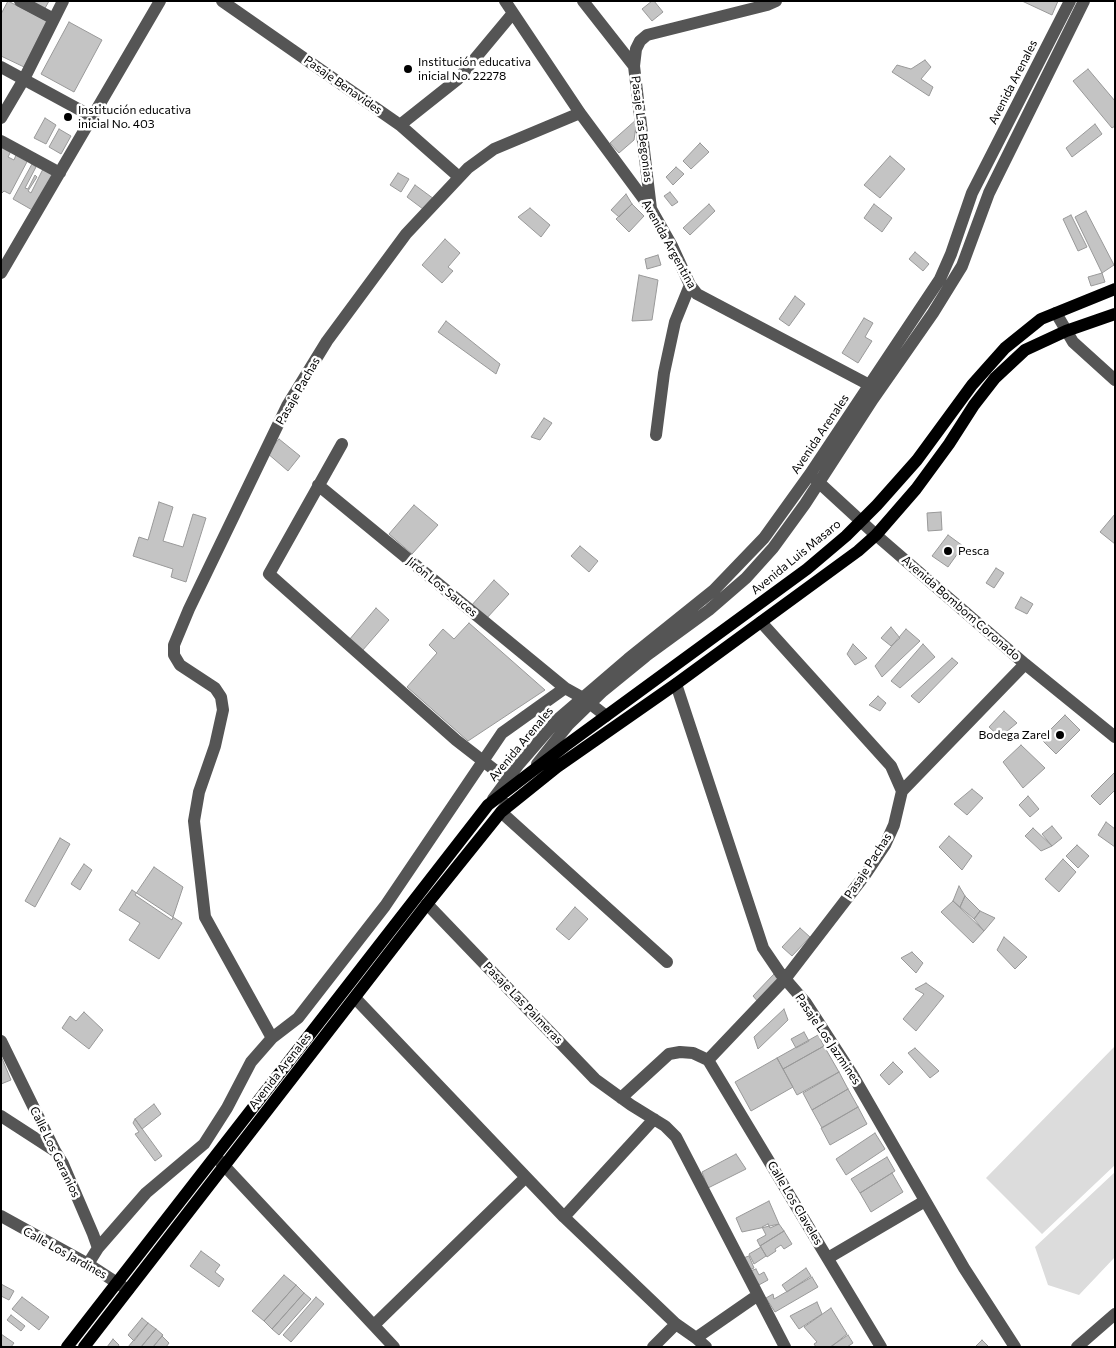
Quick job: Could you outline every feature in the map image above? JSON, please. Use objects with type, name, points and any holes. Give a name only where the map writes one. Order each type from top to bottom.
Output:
[{"type":"main road","name":"Avenida Luis Masaro","points":[[67,1347],[488,805],[806,569],[861,521],[917,460],[972,385],[1005,348],[1041,319],[1115,289]]},
{"type":"main road","points":[[676,684],[876,535],[916,489],[950,444],[974,405],[995,378],[1025,350],[1066,331],[1115,314]]},
{"type":"main road","name":"Avenida Arenales","points":[[84,1347],[427,904],[501,812],[557,767],[676,684]]},
{"type":"street","points":[[20,1],[54,19]]},
{"type":"street","points":[[1,118],[24,79],[63,1]]},
{"type":"street","points":[[1,273],[160,1]]},
{"type":"street","name":"Pasaje Benavides","points":[[222,1],[400,125],[459,177]]},
{"type":"street","name":"Avenida Argentina","points":[[506,1],[580,113],[651,209],[672,246],[690,285],[697,294],[875,388]]},
{"type":"street","points":[[583,1],[634,66]]},
{"type":"street","points":[[733,1],[743,11]]},
{"type":"street","name":"Pasaje Las Begonias","points":[[651,209],[634,66],[636,49],[640,41],[647,35],[776,1]]},
{"type":"street","name":"Avenida Arenales","points":[[875,388],[940,279],[951,254],[972,193],[1070,1]]},
{"type":"street","points":[[531,772],[586,701],[603,691],[646,656],[709,610],[746,578],[773,548],[814,478],[875,388],[933,313],[962,266],[989,193],[1084,1]]},
{"type":"street","points":[[400,125],[458,79],[513,13]]},
{"type":"street","points":[[1,67],[93,117]]},
{"type":"street","name":"Pasaje Pachas","points":[[272,1038],[205,917],[194,821],[199,792],[215,746],[222,710],[221,697],[215,688],[180,665],[174,655],[174,645],[189,609],[286,406],[327,341],[406,234],[468,168],[494,149],[580,113]]},
{"type":"street","points":[[1,141],[60,174]]},
{"type":"street","points":[[656,435],[664,373],[676,322],[690,285]]},
{"type":"street","points":[[1056,312],[1073,342],[1115,380]]},
{"type":"street","points":[[342,444],[269,574],[456,740],[513,785]]},
{"type":"street","name":"Avenida Bombom Coronado","points":[[814,478],[876,535],[1026,664],[1115,737]]},
{"type":"street","name":"Jirón Los Sauces","points":[[318,485],[565,688],[586,701]]},
{"type":"street","points":[[761,622],[891,766],[902,791],[1026,664]]},
{"type":"street","name":"Pasaje Los Jazmines","points":[[676,684],[763,948],[785,979],[806,1003],[852,1074],[964,1268],[1016,1347]]},
{"type":"street","points":[[88,1264],[98,1248],[146,1193],[204,1144],[227,1108],[252,1062],[272,1038],[298,1018],[385,906],[502,733],[565,688]]},
{"type":"street","points":[[586,701],[606,716]]},
{"type":"street","name":"Avenida Arenales","points":[[501,812],[513,785],[558,719],[586,701]]},
{"type":"street","name":"Pasaje Pachas","points":[[708,1060],[785,979],[865,874],[884,845],[894,824],[902,791]]},
{"type":"street","points":[[501,812],[667,962]]},
{"type":"street","name":"Pasaje Las Palmeras","points":[[427,904],[595,1079],[665,1126],[676,1137],[785,1347]]},
{"type":"street","points":[[355,998],[525,1178],[676,1324],[701,1342],[758,1295]]},
{"type":"street","name":"Calle Los Geranios","points":[[1,1041],[54,1151],[63,1164],[98,1248]]},
{"type":"street","points":[[621,1098],[669,1054],[680,1052],[693,1053],[708,1060]]},
{"type":"street","name":"Calle Los Claveles","points":[[708,1060],[881,1347]]},
{"type":"street","points":[[1,1116],[54,1151]]},
{"type":"street","points":[[564,1217],[654,1119]]},
{"type":"street","points":[[215,1156],[394,1347]]},
{"type":"street","points":[[374,1325],[525,1178]]},
{"type":"street","points":[[828,1258],[925,1201]]},
{"type":"street","name":"Calle Los Jardines","points":[[1,1216],[88,1264],[128,1290]]},
{"type":"street","points":[[1077,1347],[1115,1314]]},
{"type":"street","points":[[653,1347],[676,1324]]},
{"type":"shaded area","points":[[1115,1046],[1115,1165],[1042,1234],[986,1178]]},
{"type":"shaded area","points":[[1115,1172],[1115,1257],[1079,1295],[1048,1285],[1035,1247]]},
{"type":"building","points":[[8,1],[47,21],[24,67],[1,56],[1,14]]},
{"type":"building","points":[[27,1],[49,1],[44,10]]},
{"type":"building","points":[[652,1],[663,12],[652,21],[642,9]]},
{"type":"building","points":[[1022,1],[1058,1],[1052,15]]},
{"type":"building","points":[[69,22],[102,40],[74,92],[41,74]]},
{"type":"building","points":[[925,60],[931,67],[921,79],[933,87],[929,96],[892,72],[897,65],[911,69]]},
{"type":"building","points":[[1088,69],[1115,101],[1115,126],[1112,128],[1073,81]]},
{"type":"building","points":[[45,118],[56,125],[46,144],[34,138]]},
{"type":"building","points":[[637,119],[634,140],[619,153],[610,143]]},
{"type":"building","points":[[1095,124],[1102,134],[1072,157],[1066,148]]},
{"type":"building","points":[[59,129],[71,136],[61,154],[49,147]]},
{"type":"building","points":[[700,143],[709,152],[691,169],[683,161]]},
{"type":"building","points":[[1,146],[12,149],[8,157],[14,160],[16,155],[29,158],[10,194],[4,191],[1,194]]},
{"type":"building","points":[[890,156],[905,169],[880,198],[864,185]]},
{"type":"building","points":[[32,164],[36,167],[25,188],[28,189],[35,175],[37,177],[28,191],[31,193],[43,169],[54,173],[34,211],[13,199]]},
{"type":"building","points":[[676,167],[684,174],[673,185],[666,177]]},
{"type":"building","points":[[398,173],[409,179],[401,192],[390,185]]},
{"type":"building","points":[[415,185],[434,199],[423,209],[407,197]]},
{"type":"building","points":[[670,192],[678,202],[672,206],[664,196]]},
{"type":"building","points":[[626,194],[632,204],[619,217],[611,210]]},
{"type":"building","points":[[632,204],[644,216],[629,232],[616,219]]},
{"type":"building","points":[[709,204],[715,211],[690,235],[683,228]]},
{"type":"building","points":[[874,204],[892,218],[882,232],[864,218]]},
{"type":"building","points":[[530,208],[550,225],[541,237],[518,217]]},
{"type":"building","points":[[1086,211],[1114,265],[1102,273],[1075,217]]},
{"type":"building","points":[[1071,215],[1087,247],[1078,251],[1063,219]]},
{"type":"building","points":[[445,239],[460,253],[448,267],[453,271],[442,283],[422,265]]},
{"type":"building","points":[[915,252],[929,264],[923,271],[909,259]]},
{"type":"building","points":[[658,255],[661,265],[647,269],[645,259]]},
{"type":"building","points":[[1102,273],[1105,282],[1091,286],[1088,277]]},
{"type":"building","points":[[639,275],[658,280],[652,320],[632,321]]},
{"type":"building","points":[[795,296],[805,304],[789,326],[779,319]]},
{"type":"building","points":[[864,318],[873,323],[865,337],[872,341],[858,363],[842,353]]},
{"type":"building","points":[[446,321],[500,364],[496,374],[438,332]]},
{"type":"building","points":[[544,418],[552,423],[540,440],[531,437]]},
{"type":"building","points":[[279,439],[300,456],[288,471],[267,453]]},
{"type":"building","points":[[159,502],[173,507],[163,541],[183,547],[193,514],[206,518],[186,582],[171,577],[173,569],[133,556],[139,537],[148,540]]},
{"type":"building","points":[[414,505],[438,525],[412,554],[389,534]]},
{"type":"building","name":"Pesca","points":[[941,512],[942,530],[928,531],[927,513]]},
{"type":"building","points":[[1115,514],[1115,544],[1100,532]]},
{"type":"building","name":"Pesca","points":[[948,535],[963,546],[948,567],[932,556]]},
{"type":"building","points":[[580,546],[598,561],[589,572],[571,556]]},
{"type":"building","points":[[996,568],[1004,573],[994,588],[986,583]]},
{"type":"building","points":[[494,580],[509,594],[486,619],[471,606]]},
{"type":"building","points":[[1021,597],[1033,604],[1027,614],[1015,608]]},
{"type":"building","points":[[376,608],[389,620],[362,651],[349,640]]},
{"type":"building","points":[[469,623],[545,690],[468,741],[407,687],[437,653],[429,645],[443,629],[454,639]]},
{"type":"building","points":[[891,627],[900,638],[891,646],[881,638]]},
{"type":"building","points":[[906,629],[920,641],[882,677],[875,666]]},
{"type":"building","points":[[853,644],[867,658],[855,665],[847,654]]},
{"type":"building","points":[[923,644],[935,657],[900,688],[891,681]]},
{"type":"building","points":[[952,658],[958,663],[919,703],[911,696]]},
{"type":"building","points":[[878,696],[886,703],[880,711],[869,705]]},
{"type":"building","points":[[1004,711],[1017,723],[1000,737],[989,727]]},
{"type":"building","name":"Bodega Zarel","points":[[1065,715],[1080,730],[1056,754],[1041,739]]},
{"type":"building","points":[[1021,745],[1045,768],[1023,788],[1003,762]]},
{"type":"building","points":[[1115,772],[1115,790],[1100,805],[1091,796]]},
{"type":"building","points":[[972,789],[983,798],[967,815],[954,804]]},
{"type":"building","points":[[1028,796],[1039,809],[1030,817],[1019,805]]},
{"type":"building","points":[[1106,822],[1115,829],[1115,847],[1098,835]]},
{"type":"building","points":[[1052,826],[1062,838],[1052,846],[1042,834]]},
{"type":"building","points":[[1033,828],[1052,846],[1041,851],[1025,836]]},
{"type":"building","points":[[949,836],[972,856],[962,870],[939,847]]},
{"type":"building","points":[[60,838],[70,844],[35,907],[25,901]]},
{"type":"building","points":[[1077,845],[1089,856],[1078,868],[1066,856]]},
{"type":"building","points":[[1063,859],[1076,872],[1059,892],[1045,879]]},
{"type":"building","points":[[84,864],[92,870],[80,890],[71,884]]},
{"type":"building","points":[[154,867],[183,887],[172,920],[135,895]]},
{"type":"building","points":[[959,886],[965,896],[960,907],[953,901]]},
{"type":"building","points":[[132,890],[182,923],[159,959],[129,940],[140,923],[119,910]]},
{"type":"building","points":[[965,896],[980,911],[974,919],[960,907]]},
{"type":"building","points":[[953,901],[984,931],[973,943],[941,912]]},
{"type":"building","points":[[575,907],[588,919],[569,940],[556,929]]},
{"type":"building","points":[[980,911],[995,918],[984,931],[974,919]]},
{"type":"building","points":[[800,928],[810,937],[792,956],[782,947]]},
{"type":"building","points":[[1004,937],[1027,957],[1015,969],[997,950]]},
{"type":"building","points":[[912,952],[923,963],[916,973],[901,958]]},
{"type":"building","points":[[774,974],[781,981],[759,1003],[753,996]]},
{"type":"building","points":[[926,983],[944,996],[916,1031],[903,1019],[924,994],[915,989]]},
{"type":"building","points":[[784,1009],[788,1020],[758,1049],[754,1037]]},
{"type":"building","points":[[84,1012],[103,1030],[89,1049],[62,1028],[70,1016],[76,1021]]},
{"type":"building","points":[[804,1032],[809,1041],[796,1048],[791,1039]]},
{"type":"building","points":[[818,1035],[824,1046],[783,1069],[777,1058]]},
{"type":"building","points":[[824,1046],[839,1072],[797,1095],[783,1069]]},
{"type":"building","points":[[915,1048],[939,1071],[930,1078],[908,1053]]},
{"type":"building","points":[[1,1056],[11,1080],[1,1084]]},
{"type":"building","points":[[777,1058],[793,1087],[751,1111],[735,1082]]},
{"type":"building","points":[[893,1062],[903,1072],[889,1085],[880,1075]]},
{"type":"building","points":[[839,1072],[848,1089],[812,1110],[803,1093]]},
{"type":"building","points":[[848,1089],[858,1107],[822,1128],[812,1110]]},
{"type":"building","points":[[154,1104],[161,1114],[142,1129],[135,1119]]},
{"type":"building","points":[[858,1107],[867,1124],[830,1145],[821,1128]]},
{"type":"building","points":[[135,1119],[162,1156],[155,1161],[135,1134],[139,1132],[133,1123]]},
{"type":"building","points":[[875,1133],[885,1149],[846,1175],[836,1159]]},
{"type":"building","points":[[736,1154],[746,1169],[708,1188],[702,1172]]},
{"type":"building","points":[[887,1157],[895,1171],[860,1193],[851,1179]]},
{"type":"building","points":[[892,1173],[903,1192],[871,1212],[860,1193]]},
{"type":"building","points":[[769,1201],[779,1224],[742,1232],[736,1218]]},
{"type":"building","points":[[768,1224],[770,1228],[779,1224],[784,1231],[760,1246],[757,1240],[766,1235],[762,1227]]},
{"type":"building","points":[[784,1231],[792,1244],[784,1249],[781,1245],[767,1257],[760,1246]]},
{"type":"building","points":[[761,1247],[766,1256],[754,1264],[749,1254]]},
{"type":"building","points":[[201,1251],[220,1265],[215,1272],[224,1279],[219,1287],[190,1266]]},
{"type":"building","points":[[749,1256],[754,1268],[749,1270],[743,1258]]},
{"type":"building","points":[[806,1268],[811,1276],[787,1292],[782,1285]]},
{"type":"building","points":[[756,1269],[759,1275],[764,1272],[768,1280],[757,1286],[750,1271]]},
{"type":"building","points":[[284,1275],[296,1285],[264,1321],[252,1311]]},
{"type":"building","points":[[812,1277],[818,1287],[775,1312],[766,1298],[773,1294],[774,1299]]},
{"type":"building","points":[[1,1284],[14,1291],[9,1300],[1,1296]]},
{"type":"building","points":[[296,1285],[304,1293],[272,1329],[264,1321]]},
{"type":"building","points":[[304,1293],[311,1299],[279,1335],[272,1329]]},
{"type":"building","points":[[22,1297],[49,1317],[39,1330],[12,1309]]},
{"type":"building","points":[[316,1297],[324,1304],[291,1342],[283,1335]]},
{"type":"building","points":[[817,1302],[822,1314],[799,1329],[790,1316]]},
{"type":"building","points":[[831,1308],[847,1334],[831,1347],[816,1347],[814,1344],[817,1342],[804,1327]]},
{"type":"building","points":[[11,1315],[25,1326],[21,1331],[7,1320]]},
{"type":"building","points":[[142,1318],[148,1323],[134,1341],[128,1335]]},
{"type":"building","points":[[148,1323],[156,1329],[141,1347],[128,1347]]},
{"type":"building","points":[[156,1329],[163,1335],[153,1347],[141,1347]]},
{"type":"building","points":[[1,1334],[14,1343],[11,1347],[1,1345]]},
{"type":"building","points":[[848,1335],[853,1343],[847,1347],[830,1347]]},
{"type":"building","points":[[162,1336],[169,1343],[166,1347],[153,1347]]},
{"type":"building","points":[[113,1339],[119,1345],[118,1347],[107,1347]]},
{"type":"building","points":[[982,1340],[989,1347],[975,1347]]},
{"type":"place","name":"Institución educativa inicial No. 22278","points":[[408,69]]},
{"type":"place","name":"Institución educativa inicial No. 403","points":[[68,117]]},
{"type":"place","name":"Pesca","points":[[948,551]]},
{"type":"place","name":"Bodega Zarel","points":[[1060,735]]}]
